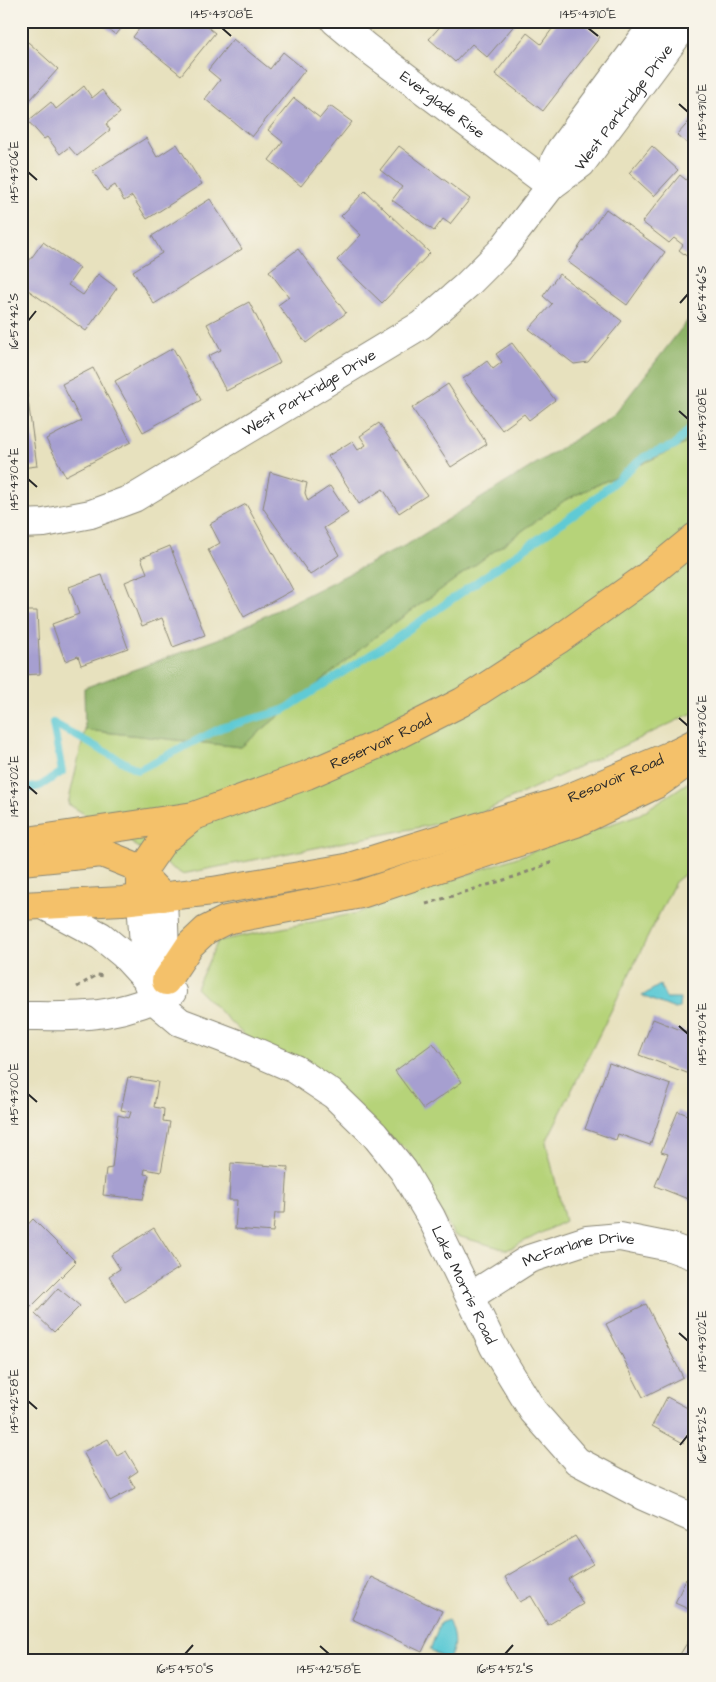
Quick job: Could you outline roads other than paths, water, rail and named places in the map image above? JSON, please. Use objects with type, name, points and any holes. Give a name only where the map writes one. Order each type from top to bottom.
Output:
[{"type":"main road","name":"Reservoir Road","points":[[21,842],[194,816],[307,775],[381,744],[462,702],[566,634],[645,578],[695,537]]},
{"type":"main road","points":[[160,988],[190,945],[206,930],[226,920],[361,894],[576,823],[657,784],[695,743]]},
{"type":"main road","name":"Resovoir Road","points":[[148,890],[213,891],[346,868],[562,801],[683,756]]},
{"type":"main road","points":[[148,890],[163,841],[194,816]]},
{"type":"main road","points":[[21,861],[102,853],[132,864],[148,890]]},
{"type":"main road","points":[[32,906],[148,890]]},
{"type":"street","name":"Everglade Rise","points":[[335,21],[366,47],[552,186]]},
{"type":"street","name":"West Parkridge Drive","points":[[552,186],[555,160],[561,149],[656,21]]},
{"type":"street","name":"West Parkridge Drive","points":[[21,524],[44,524],[91,514],[134,498],[421,325],[467,285],[501,251],[552,186],[581,164],[688,21]]},
{"type":"street","points":[[21,1016],[88,1015],[120,1010],[160,988],[148,890]]},
{"type":"street","name":"Lake Morris Road","points":[[32,906],[101,936],[160,988],[180,1022],[238,1044],[295,1069],[334,1095],[374,1134],[403,1170],[431,1216],[494,1346],[533,1411],[577,1461],[643,1496],[695,1519]]},
{"type":"street","name":"McFarlane Drive","points":[[471,1296],[529,1259],[587,1240],[620,1237],[670,1247],[695,1256]]},
{"type":"water","points":[[660,985],[666,998],[680,998],[679,1008],[675,1009],[642,996]]},
{"type":"water","points":[[448,1620],[452,1630],[454,1645],[448,1660],[430,1650],[440,1623]]},
{"type":"waterway","points":[[53,723],[138,770],[221,728],[284,710],[395,639],[587,505],[644,457],[675,445],[695,423]]},
{"type":"waterway","points":[[21,790],[40,786],[62,772],[53,723]]}]
